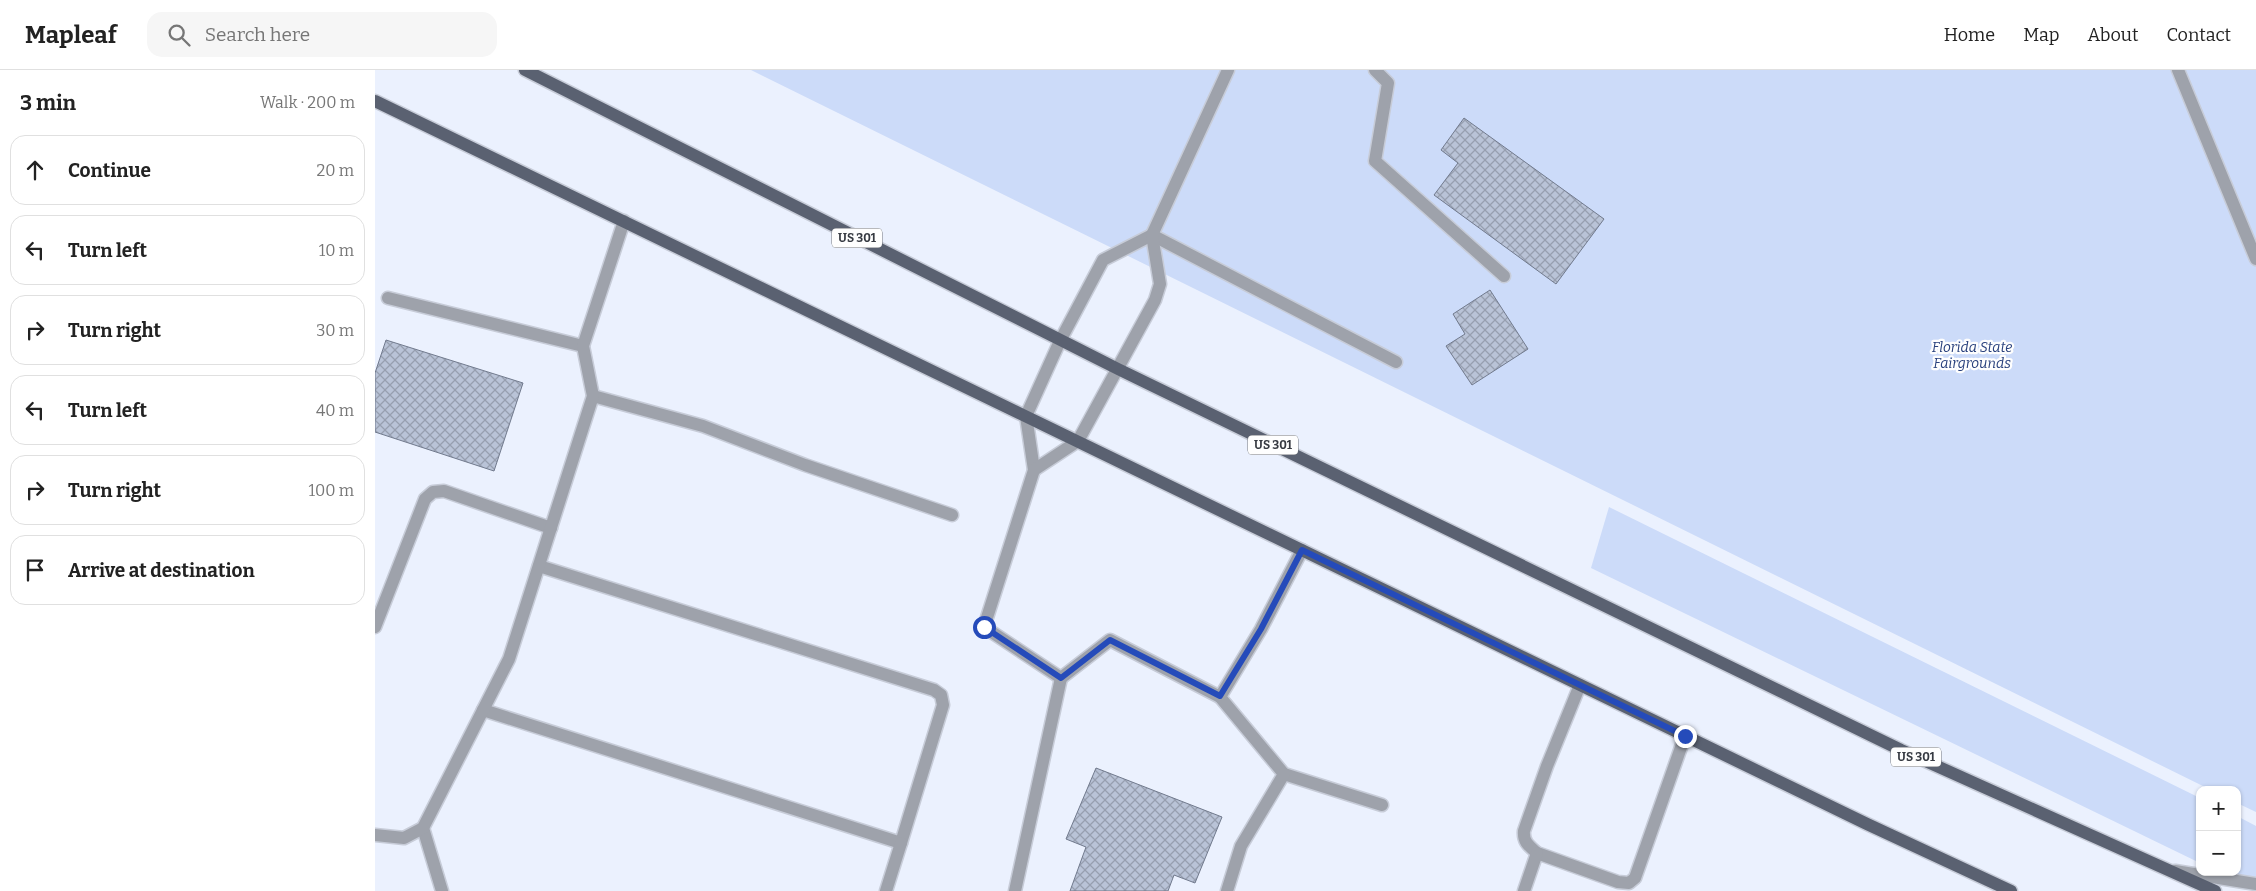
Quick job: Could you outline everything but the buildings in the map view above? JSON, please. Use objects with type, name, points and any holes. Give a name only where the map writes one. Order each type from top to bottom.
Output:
[{"type":"main road","name":"US 301","points":[[525,70],[1118,369],[1901,750],[2215,891]]},
{"type":"main road","points":[[375,101],[1685,736],[2011,891]]},
{"type":"lane","points":[[1034,470],[1078,441],[1155,300],[1160,284],[1152,235],[1228,70]]},
{"type":"lane","points":[[1375,70],[1389,83],[1375,162],[1504,276]]},
{"type":"lane","points":[[2178,70],[2256,259]]},
{"type":"lane","points":[[375,835],[404,838],[423,828],[509,659],[593,396],[583,346],[624,221]]},
{"type":"lane","points":[[1061,678],[984,627],[1034,470],[1026,416],[1060,340],[1103,260],[1152,235]]},
{"type":"lane","points":[[1152,235],[1397,362]]},
{"type":"lane","points":[[388,298],[583,346]]},
{"type":"lane","points":[[593,396],[703,426],[805,465],[952,515]]},
{"type":"lane","points":[[375,627],[425,499],[433,492],[444,491],[551,528]]},
{"type":"lane","points":[[1220,696],[1261,629],[1302,550]]},
{"type":"lane","points":[[539,566],[935,690],[941,695],[943,705],[886,891]]},
{"type":"lane","points":[[1015,891],[1061,678],[1110,640],[1220,696],[1284,774],[1382,805]]},
{"type":"lane","points":[[1580,685],[1547,766],[1524,831],[1523,838],[1537,853],[1619,882],[1629,883],[1635,878],[1685,736]]},
{"type":"lane","points":[[483,710],[901,843]]},
{"type":"lane","points":[[1227,891],[1241,846],[1284,774]]},
{"type":"lane","points":[[423,828],[441,891]]},
{"type":"lane","points":[[1524,891],[1537,853]]},
{"type":"lane","points":[[2161,868],[2256,884]]},
{"type":"green space","name":"Florida State Fairgrounds","points":[[751,70],[2256,70],[2256,812],[2241,805],[2241,786],[2203,786]]},
{"type":"green space","points":[[1609,507],[2196,796],[2196,861],[1591,568]]},
{"type":"green space","points":[[2241,818],[2256,826],[2256,890],[2226,876],[2241,876]]},
{"type":"route","points":[[984,627],[1061,678],[1110,640],[1220,696],[1261,629],[1302,550],[1685,736]]}]
